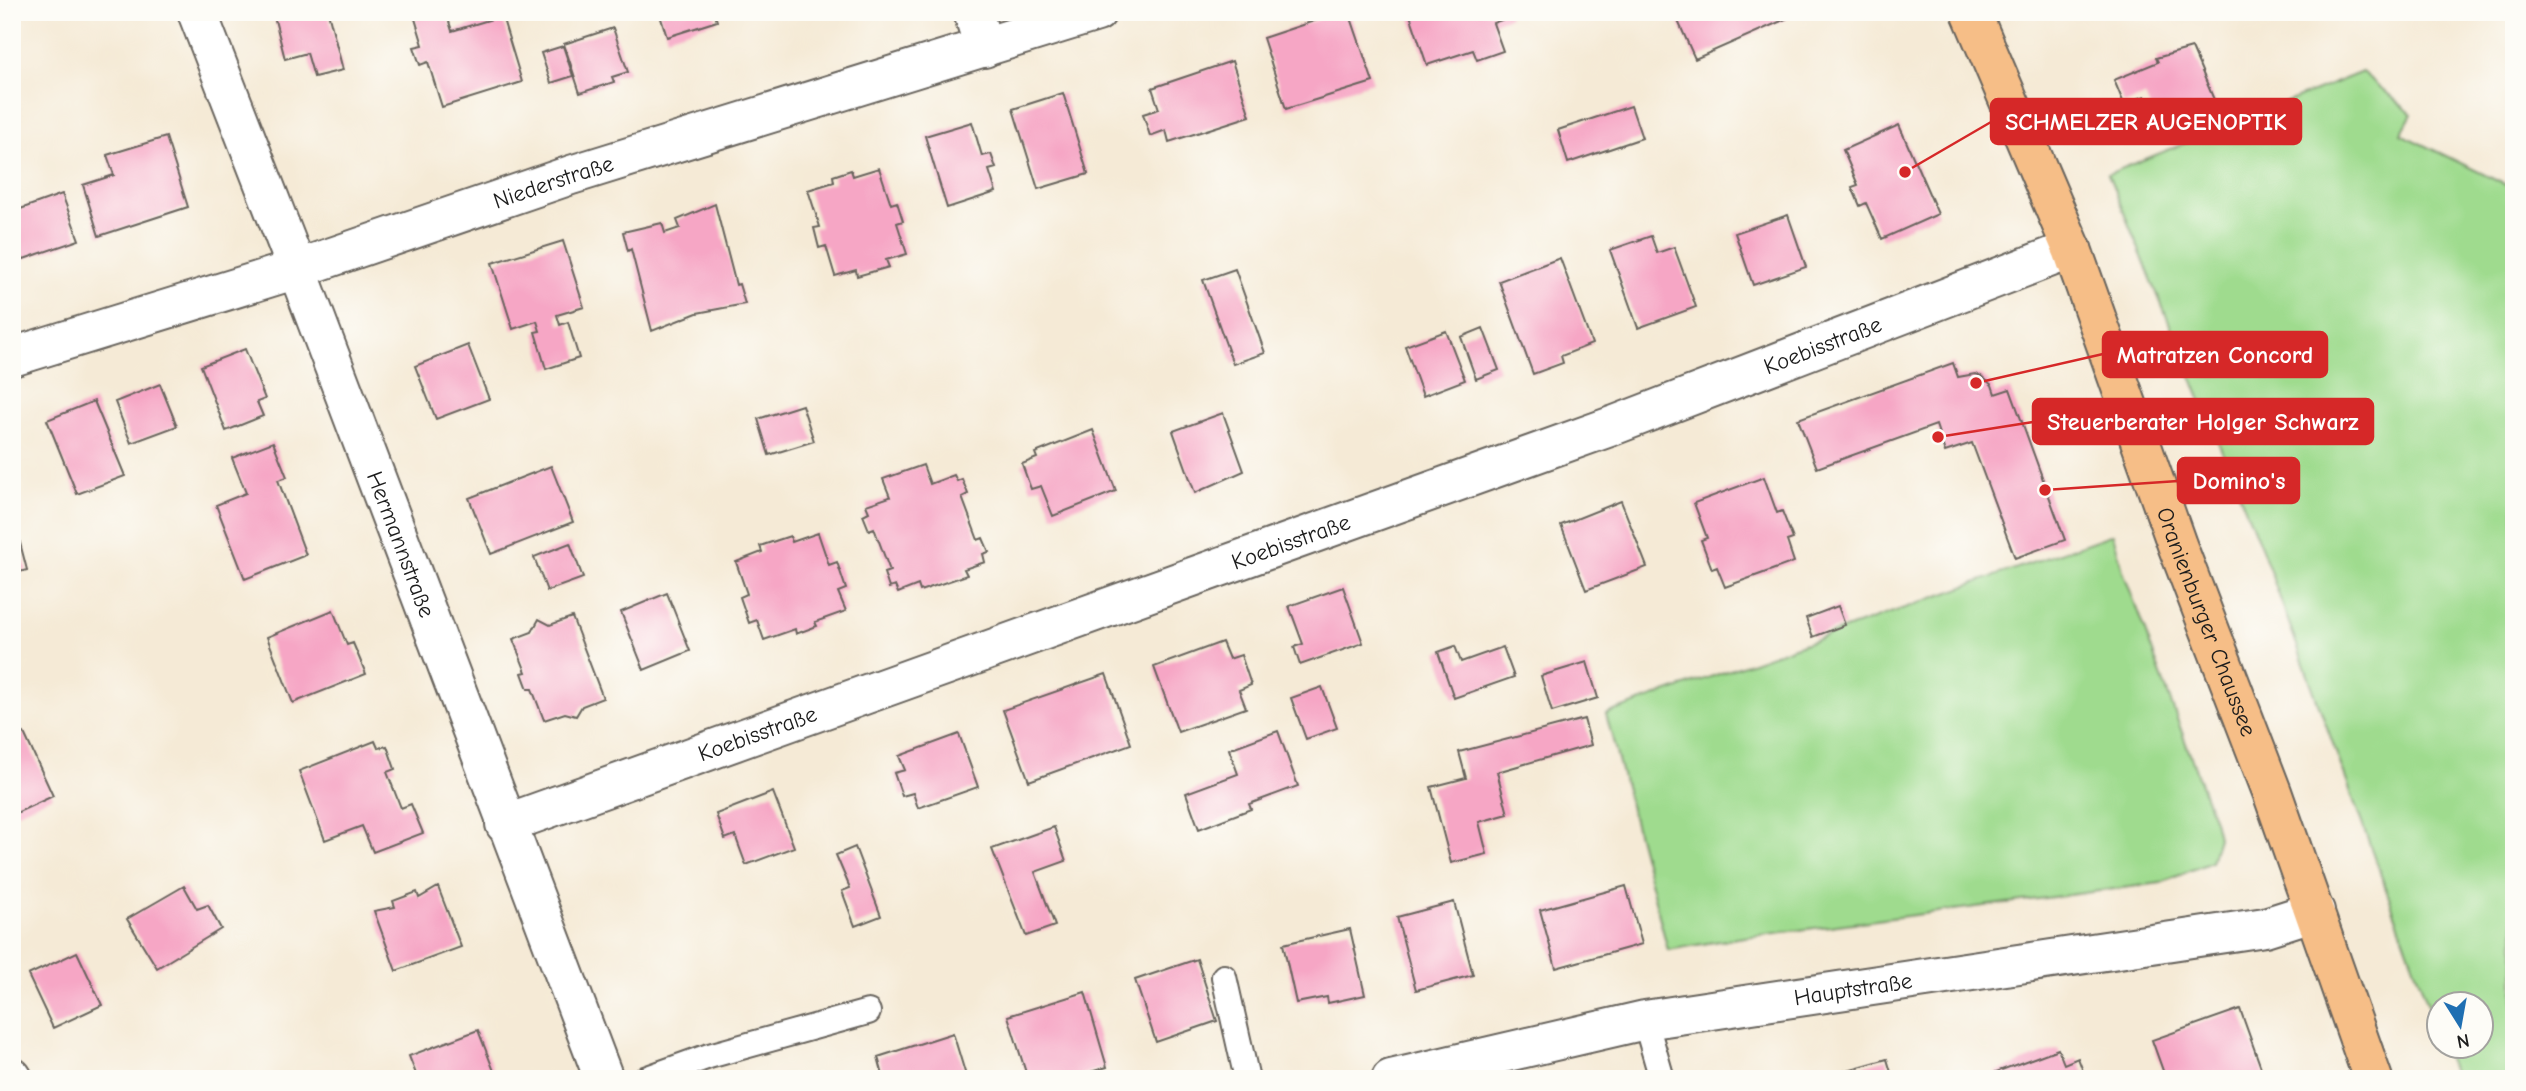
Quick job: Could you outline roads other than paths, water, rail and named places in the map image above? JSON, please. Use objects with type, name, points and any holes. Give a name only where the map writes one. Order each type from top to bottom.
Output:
[{"type":"main road","name":"Oranienburger Chaussee","points":[[1971,12],[2072,249],[2177,545],[2315,911],[2373,1079]]},
{"type":"street","name":"Hermannstraße","points":[[197,12],[604,1079]]},
{"type":"street","points":[[973,12],[984,48]]},
{"type":"street","name":"Niederstraße","points":[[12,357],[297,269],[571,174],[1097,12]]},
{"type":"street","name":"Koebisstraße","points":[[505,824],[1615,425],[2072,249]]},
{"type":"street","name":"Hauptstraße","points":[[1391,1079],[1645,1020],[2255,929],[2315,911]]},
{"type":"lane","points":[[1224,977],[1247,1079]]},
{"type":"lane","points":[[645,1079],[709,1056],[868,1012]]},
{"type":"lane","points":[[1645,1020],[1662,1079]]},
{"type":"place","name":"SCHMELZER AUGENOPTIK","points":[[1905,172]]},
{"type":"place","name":"Matratzen Concord","points":[[1976,383]]},
{"type":"place","name":"Steuerberater Holger Schwarz","points":[[1938,437]]},
{"type":"place","name":"Domino's","points":[[2045,490]]}]
